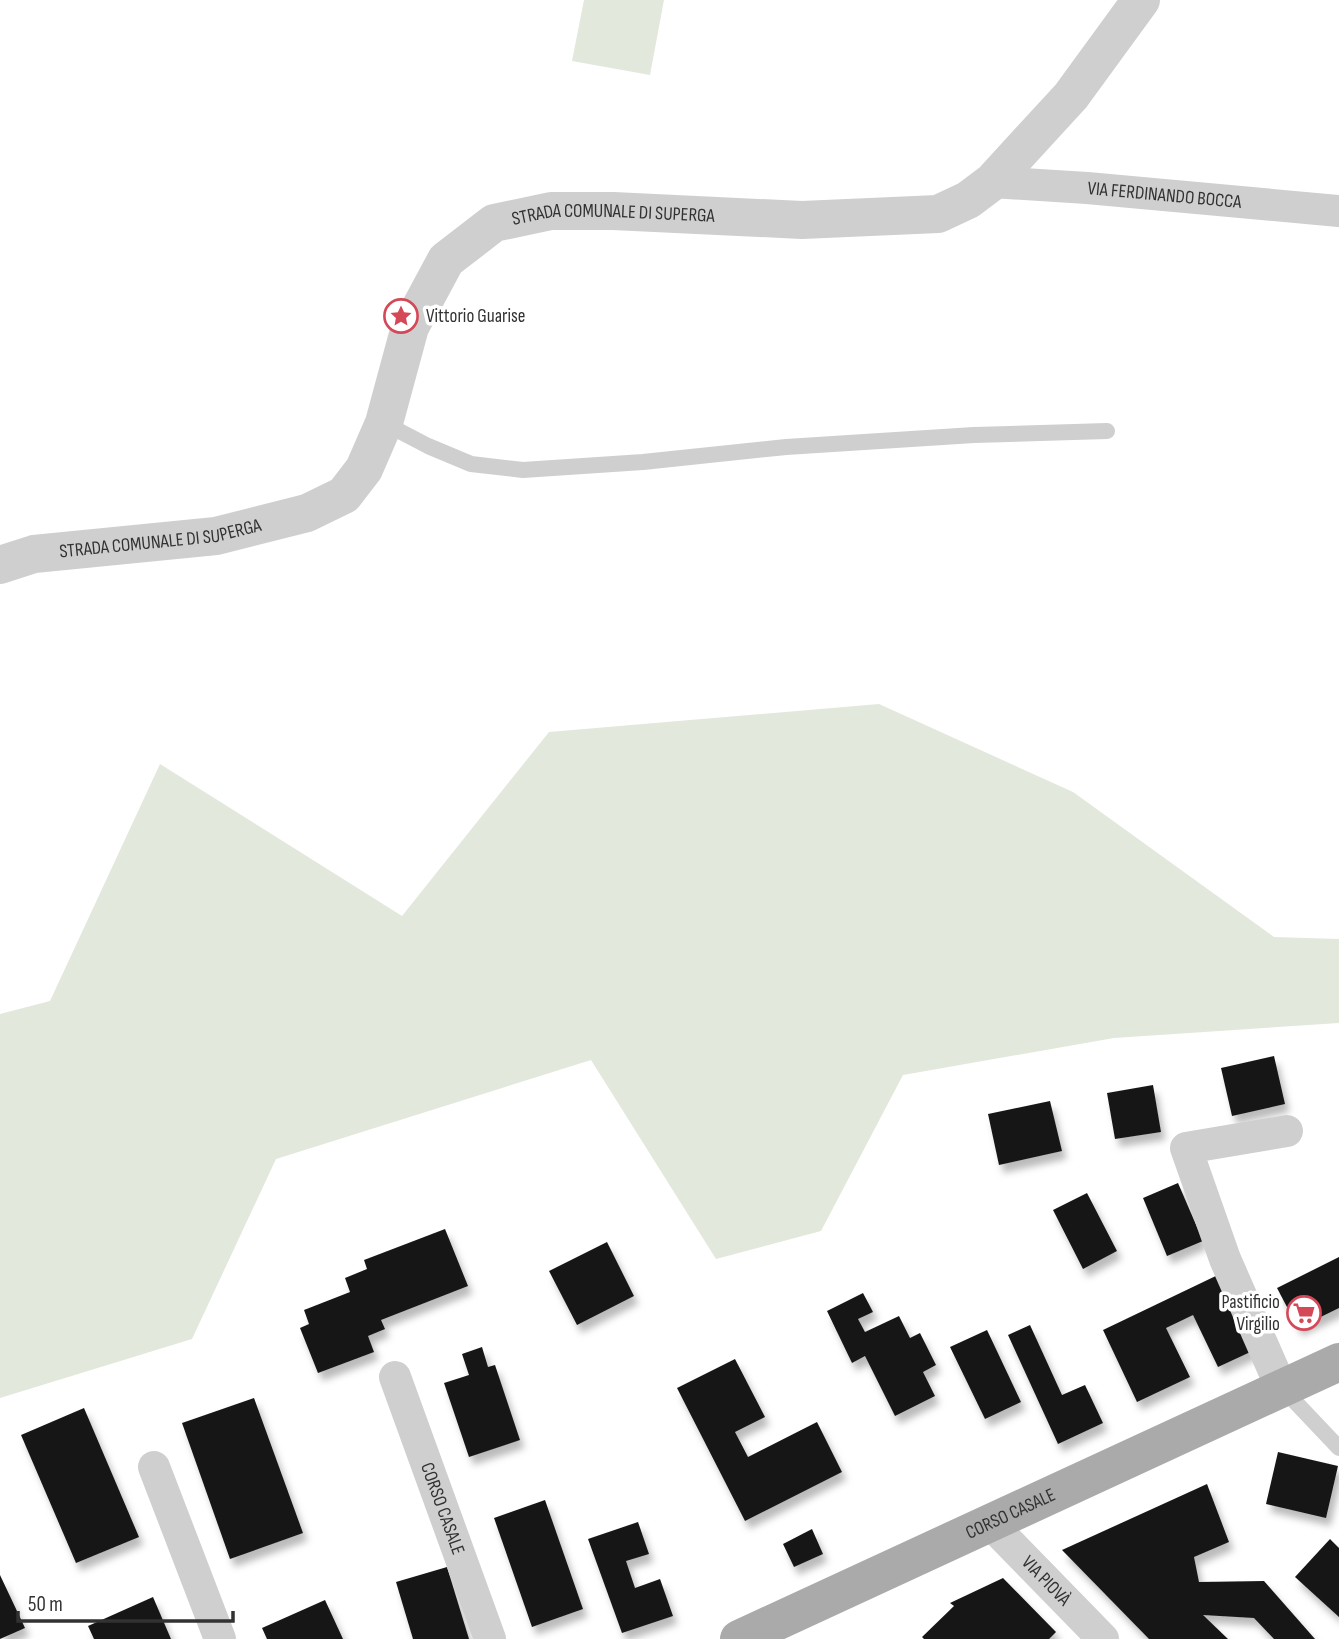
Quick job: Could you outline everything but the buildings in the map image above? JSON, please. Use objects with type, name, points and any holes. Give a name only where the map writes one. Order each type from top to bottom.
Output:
[{"type":"main road","name":"CORSO CASALE","points":[[739,1639],[1339,1362]]},
{"type":"street","name":"STRADA COMUNALE DI SUPERGA","points":[[0,565],[34,554],[216,536],[307,513],[344,495],[364,469],[384,423],[410,327],[446,260],[494,223],[551,211],[613,211],[802,220],[938,214],[968,200],[992,182],[1071,96],[1141,0]]},
{"type":"street","name":"VIA FERDINANDO BOCCA","points":[[992,182],[1339,211]]},
{"type":"street","points":[[1281,1387],[1225,1259],[1186,1149],[1287,1131]]},
{"type":"street","name":"CORSO CASALE","points":[[395,1377],[490,1639]]},
{"type":"street","points":[[154,1467],[220,1639]]},
{"type":"street","name":"VIA PIOVÀ","points":[[989,1522],[1103,1639]]},
{"type":"lane","points":[[384,423],[471,464],[523,470],[920,438],[1107,431]]},
{"type":"lane","points":[[1281,1387],[1339,1448]]},
{"type":"shaded area","points":[[584,0],[664,0],[650,75],[572,61]]},
{"type":"shaded area","points":[[879,704],[1073,792],[1274,937],[1339,939],[1339,1023],[1114,1038],[903,1075],[821,1231],[716,1259],[591,1060],[276,1159],[192,1339],[0,1398],[0,1014],[50,1001],[160,764],[402,916],[549,732]]},
{"type":"place","name":"Vittorio Guarise","points":[[401,316]]},
{"type":"place","name":"Pastificio Virgilio","points":[[1304,1313]]}]
